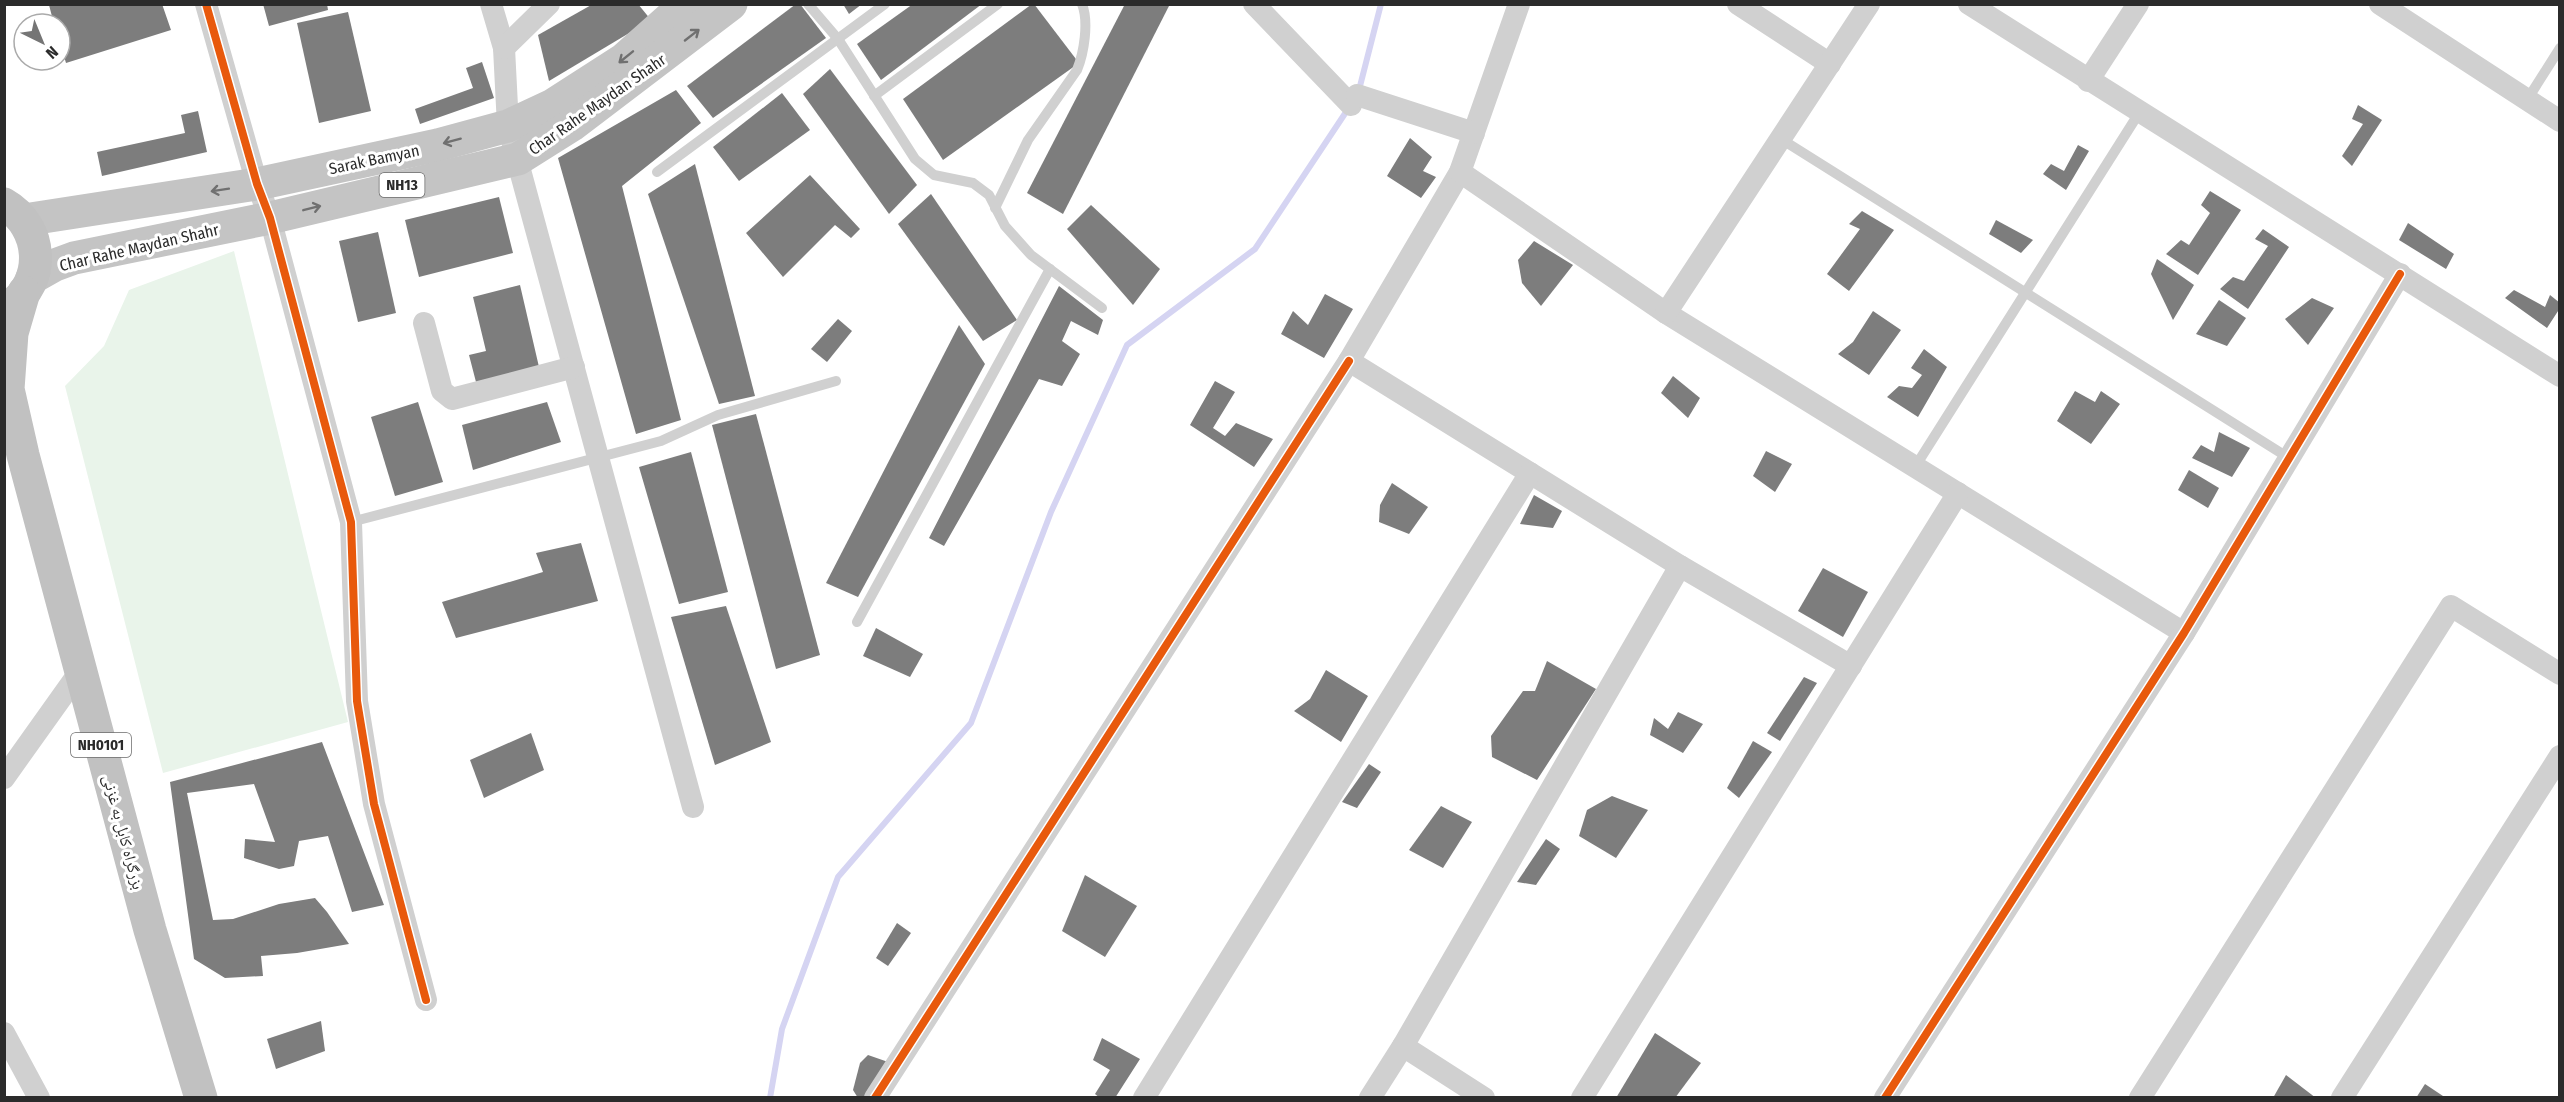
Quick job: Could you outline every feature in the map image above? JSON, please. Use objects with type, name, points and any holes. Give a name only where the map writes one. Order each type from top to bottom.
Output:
[{"type":"highway","name":"NH0101","points":[[12,208],[34,238],[36,258],[20,293]]},
{"type":"highway","name":"بزرگراه کابل به غزنی","points":[[20,293],[12,333],[6,387],[14,457],[81,670],[150,930],[201,1098]]},
{"type":"main road","name":"Sarak Bamyan","points":[[12,208],[257,184],[438,145],[508,126],[553,105],[623,60],[686,4]]},
{"type":"main road","name":"Char Rahe Maydan Shahr","points":[[20,293],[55,265],[74,258],[270,218],[518,159],[581,118],[731,4]]},
{"type":"street","points":[[206,4],[257,184],[270,218],[351,522],[357,700],[374,804],[426,1000]]},
{"type":"street","points":[[491,4],[504,48],[508,126],[693,807]]},
{"type":"street","points":[[504,48],[549,4]]},
{"type":"street","points":[[1254,4],[1354,100],[1474,133]]},
{"type":"street","points":[[875,1098],[1349,361],[1460,172],[1519,4]]},
{"type":"street","points":[[1738,4],[1830,64]]},
{"type":"street","points":[[1666,313],[1869,4]]},
{"type":"street","points":[[1969,4],[2559,376]]},
{"type":"street","points":[[2088,81],[2138,4]]},
{"type":"street","points":[[2380,4],[2559,121]]},
{"type":"street","points":[[1460,172],[1666,313],[2184,633]]},
{"type":"street","points":[[1885,1098],[2184,633],[2400,274]]},
{"type":"street","points":[[424,323],[442,391],[452,399],[574,366]]},
{"type":"street","points":[[1349,361],[1680,566],[1851,666]]},
{"type":"street","points":[[1144,1098],[1530,473]]},
{"type":"street","points":[[1582,1098],[1958,494]]},
{"type":"street","points":[[1370,1098],[1403,1046],[1680,566]]},
{"type":"street","points":[[2140,1098],[2451,606],[2559,674]]},
{"type":"street","points":[[4,778],[81,670]]},
{"type":"street","points":[[2342,1098],[2559,756]]},
{"type":"street","points":[[4,1034],[39,1098]]},
{"type":"street","points":[[1403,1046],[1484,1098]]},
{"type":"lane","points":[[808,4],[838,39],[915,159],[934,175],[973,183],[989,195],[1005,226],[1031,255],[1102,308]]},
{"type":"lane","points":[[657,172],[885,4]]},
{"type":"lane","points":[[874,96],[998,4]]},
{"type":"lane","points":[[995,208],[1028,140],[1075,75],[1080,64],[1086,14],[1082,4]]},
{"type":"lane","points":[[2527,100],[2559,48]]},
{"type":"lane","points":[[1916,467],[2139,113]]},
{"type":"lane","points":[[1781,139],[2289,458]]},
{"type":"lane","points":[[858,622],[1050,268]]},
{"type":"lane","points":[[351,522],[661,441],[718,415],[836,381]]},
{"type":"shaded area","points":[[234,251],[348,722],[163,773],[65,386],[104,346],[129,290]]},
{"type":"building","points":[[162,4],[171,30],[72,61],[72,12],[51,12],[49,5]]},
{"type":"building","points":[[263,4],[327,4],[328,10],[269,26]]},
{"type":"building","points":[[593,4],[638,4],[651,20],[549,81],[538,35]]},
{"type":"building","points":[[796,4],[800,4],[826,38],[713,118],[687,86]]},
{"type":"building","points":[[843,4],[862,4],[849,14]]},
{"type":"building","points":[[913,4],[982,4],[881,80],[857,44]]},
{"type":"building","points":[[1032,4],[1079,63],[943,160],[903,99]]},
{"type":"building","points":[[1125,4],[1170,4],[1063,214],[1027,193]]},
{"type":"building","points":[[348,12],[371,111],[319,123],[297,23]]},
{"type":"building","points":[[482,62],[494,98],[420,124],[415,109],[473,88],[466,68]]},
{"type":"building","points":[[830,69],[917,185],[889,214],[803,94]]},
{"type":"building","points":[[676,90],[701,123],[622,186],[681,420],[636,434],[558,158]]},
{"type":"building","points":[[782,93],[810,130],[739,181],[713,147]]},
{"type":"building","points":[[2358,105],[2382,120],[2352,166],[2342,156],[2363,124],[2352,119]]},
{"type":"building","points":[[198,111],[207,152],[102,176],[97,152],[185,133],[181,115]]},
{"type":"building","points":[[1410,138],[1432,157],[1423,171],[1436,177],[1421,198],[1387,176]]},
{"type":"building","points":[[2078,145],[2089,151],[2066,190],[2043,174],[2051,164],[2064,171]]},
{"type":"building","points":[[695,164],[755,396],[719,404],[648,194]]},
{"type":"building","points":[[810,175],[860,229],[851,238],[835,225],[783,277],[746,233]]},
{"type":"building","points":[[2210,191],[2241,210],[2198,275],[2166,254],[2181,240],[2189,245],[2210,213],[2201,205]]},
{"type":"building","points":[[931,194],[1017,320],[983,341],[898,224]]},
{"type":"building","points":[[499,197],[513,253],[419,277],[405,220]]},
{"type":"building","points":[[1091,205],[1160,269],[1133,305],[1067,229]]},
{"type":"building","points":[[1862,211],[1894,230],[1849,291],[1827,274],[1860,229],[1849,224]]},
{"type":"building","points":[[1996,220],[2033,240],[2021,253],[1989,234]]},
{"type":"building","points":[[2408,223],[2454,254],[2446,269],[2399,240]]},
{"type":"building","points":[[2263,229],[2289,247],[2248,309],[2220,289],[2233,277],[2244,281],[2268,246],[2255,239]]},
{"type":"building","points":[[378,232],[396,313],[358,322],[339,241]]},
{"type":"building","points":[[1534,241],[1573,265],[1541,306],[1522,283],[1518,260]]},
{"type":"building","points":[[2157,259],[2194,285],[2173,320],[2151,274]]},
{"type":"building","points":[[520,285],[539,367],[476,382],[469,355],[486,351],[473,297]]},
{"type":"building","points":[[1059,286],[1103,320],[1098,335],[1071,321],[1062,341],[1080,354],[1062,386],[1039,379],[944,546],[929,538]]},
{"type":"building","points":[[2514,290],[2545,307],[2550,295],[2560,303],[2560,308],[2547,328],[2505,298]]},
{"type":"building","points":[[1325,294],[1353,309],[1324,358],[1281,334],[1293,311],[1308,325]]},
{"type":"building","points":[[2312,298],[2334,308],[2308,345],[2285,319]]},
{"type":"building","points":[[2219,300],[2246,318],[2227,346],[2196,334]]},
{"type":"building","points":[[1873,311],[1901,330],[1869,375],[1838,354],[1853,342]]},
{"type":"building","points":[[838,319],[852,331],[827,362],[811,349]]},
{"type":"building","points":[[959,325],[985,364],[858,597],[826,583]]},
{"type":"building","points":[[1924,349],[1947,367],[1918,417],[1887,397],[1899,386],[1912,388],[1922,375],[1911,368]]},
{"type":"building","points":[[1673,376],[1700,398],[1688,418],[1661,393]]},
{"type":"building","points":[[1215,381],[1235,392],[1213,428],[1225,436],[1236,423],[1273,439],[1254,467],[1190,425]]},
{"type":"building","points":[[2075,391],[2095,402],[2101,391],[2120,404],[2091,444],[2057,421]]},
{"type":"building","points":[[418,402],[443,482],[395,496],[371,417]]},
{"type":"building","points":[[547,402],[561,442],[473,470],[462,425]]},
{"type":"building","points":[[756,414],[820,655],[776,669],[712,425]]},
{"type":"building","points":[[2219,432],[2250,448],[2232,477],[2192,458],[2201,445],[2214,452]]},
{"type":"building","points":[[1766,451],[1792,464],[1775,492],[1753,476]]},
{"type":"building","points":[[691,452],[728,592],[679,604],[639,467]]},
{"type":"building","points":[[2189,470],[2219,488],[2208,508],[2178,490]]},
{"type":"building","points":[[1392,483],[1428,507],[1409,534],[1379,522],[1380,505]]},
{"type":"building","points":[[1534,495],[1562,511],[1553,528],[1520,524]]},
{"type":"building","points":[[581,543],[598,601],[456,638],[442,602],[543,572],[536,553]]},
{"type":"building","points":[[1823,568],[1868,592],[1843,637],[1798,611]]},
{"type":"building","points":[[726,606],[771,742],[715,765],[671,617]]},
{"type":"building","points":[[876,628],[923,654],[910,677],[863,656]]},
{"type":"building","points":[[1547,661],[1596,689],[1537,780],[1492,757],[1491,736],[1523,691],[1535,691]]},
{"type":"building","points":[[1326,670],[1368,696],[1341,742],[1294,711],[1310,699]]},
{"type":"building","points":[[1804,677],[1817,683],[1780,741],[1767,733]]},
{"type":"building","points":[[1678,712],[1703,724],[1683,753],[1650,735],[1654,718],[1668,729]]},
{"type":"building","points":[[531,733],[544,770],[484,798],[470,760]]},
{"type":"building","points":[[1753,741],[1772,752],[1739,798],[1727,788]]},
{"type":"building","points":[[322,742],[384,905],[352,912],[328,836],[299,841],[294,866],[279,869],[244,858],[245,839],[275,842],[254,784],[187,793],[213,920],[233,919],[279,904],[315,898],[349,944],[297,953],[261,956],[263,976],[225,978],[194,959],[170,782]]},
{"type":"building","points":[[1369,764],[1381,772],[1357,808],[1342,802]]},
{"type":"building","points":[[1612,796],[1648,810],[1616,858],[1579,836],[1587,810]]},
{"type":"building","points":[[1441,806],[1472,822],[1443,868],[1409,850]]},
{"type":"building","points":[[1546,839],[1560,849],[1536,885],[1517,882]]},
{"type":"building","points":[[1085,875],[1137,906],[1105,957],[1062,931]]},
{"type":"building","points":[[897,923],[911,933],[888,966],[876,958]]},
{"type":"building","points":[[321,1021],[325,1051],[276,1069],[267,1039]]},
{"type":"building","points":[[1655,1033],[1701,1063],[1675,1098],[1616,1098]]},
{"type":"building","points":[[1102,1038],[1140,1059],[1115,1098],[1100,1098],[1095,1094],[1110,1070],[1093,1060]]},
{"type":"building","points":[[868,1055],[891,1063],[873,1098],[858,1098],[853,1090],[860,1063]]},
{"type":"building","points":[[2286,1075],[2316,1098],[2273,1098]]},
{"type":"building","points":[[2425,1084],[2446,1098],[2416,1098]]},
{"type":"waterway","points":[[1359,90],[1381,4]]},
{"type":"waterway","points":[[770,1098],[782,1029],[838,877],[971,723],[1051,512],[1127,345],[1255,249],[1348,109]]},
{"type":"cycle path","points":[[206,4],[257,184],[270,218],[351,522],[357,701],[374,804],[426,1000]]},
{"type":"cycle path","points":[[1885,1098],[2184,633],[2400,274]]},
{"type":"cycle path","points":[[875,1098],[1349,361]]}]
